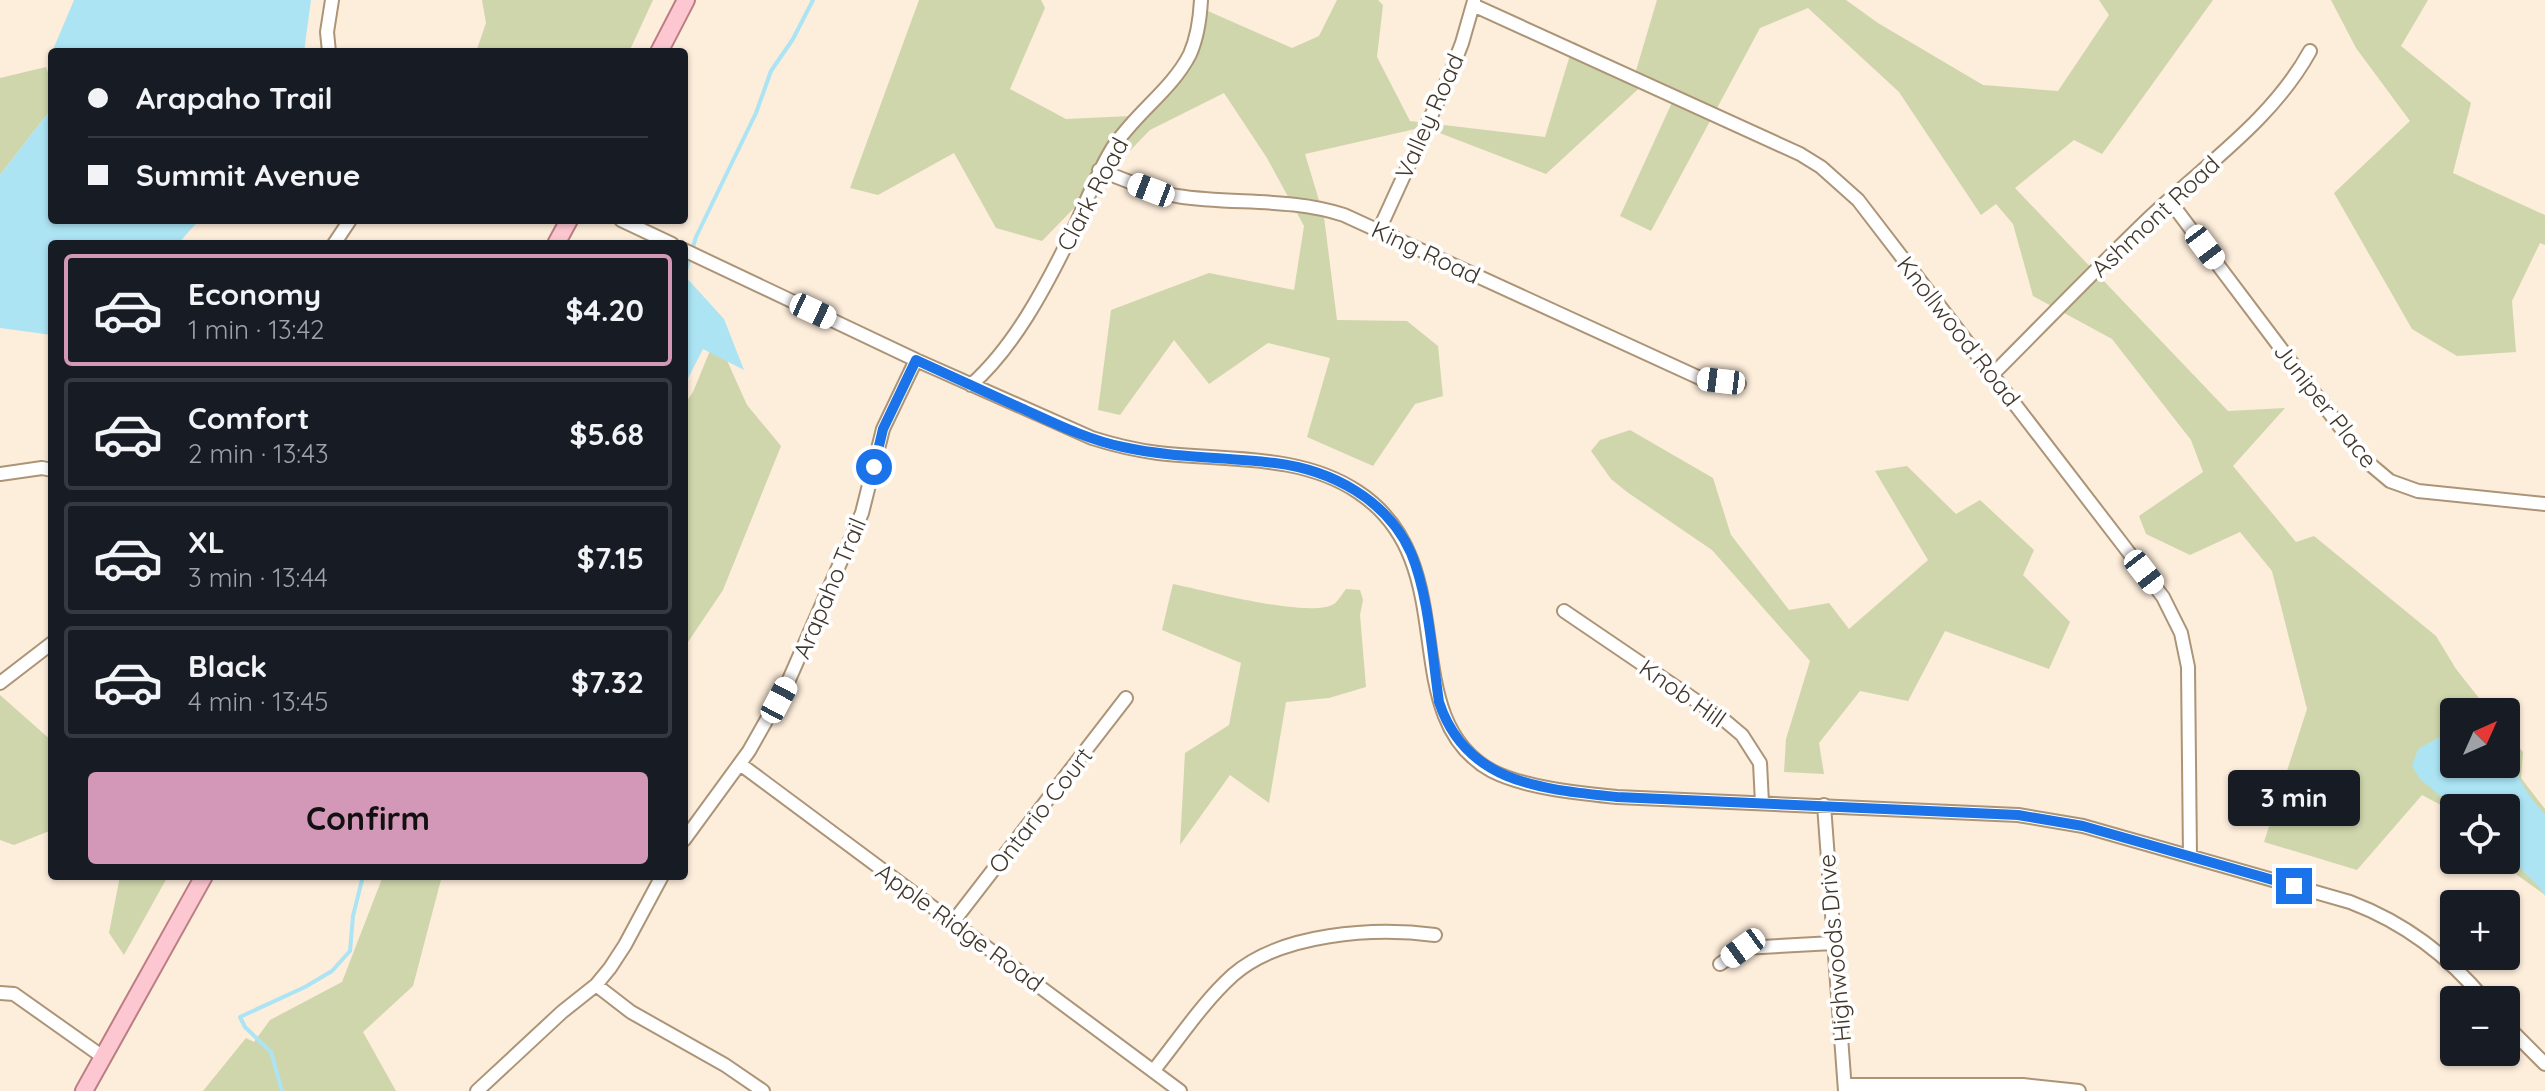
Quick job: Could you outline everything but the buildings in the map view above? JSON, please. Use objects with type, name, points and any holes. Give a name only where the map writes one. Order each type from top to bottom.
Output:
[{"type":"main road","points":[[661,48],[686,0]]},
{"type":"main road","points":[[84,1091],[202,880]]},
{"type":"street","points":[[329,48],[327,32],[332,0]]},
{"type":"street","name":"Clark Road","points":[[971,385],[992,364],[1033,303],[1070,237],[1099,170],[1130,124],[1188,57],[1199,23],[1201,0]]},
{"type":"street","name":"Valley Road","points":[[1379,230],[1448,79],[1473,3]]},
{"type":"street","name":"Knollwood Road","points":[[1473,3],[1800,154],[1821,167],[1858,200],[2163,597],[2174,616],[2188,667],[2190,856]]},
{"type":"street","name":"Ashmont Road","points":[[1992,375],[2169,200],[2259,121],[2297,75],[2310,51]]},
{"type":"street","name":"King Road","points":[[1099,170],[1151,190],[1179,196],[1321,207],[1379,230],[1702,379],[1739,384]]},
{"type":"street","name":"Juniper Place","points":[[2169,200],[2377,472],[2390,481],[2418,491],[2545,504]]},
{"type":"street","points":[[630,224],[664,240]]},
{"type":"street","points":[[688,252],[1061,426],[1121,447],[1299,467],[1338,480],[1360,493],[1383,512],[1410,552],[1427,621],[1439,702],[1445,719],[1465,750],[1494,772],[1511,779],[1617,797],[2018,815],[2083,826],[2350,902],[2395,921],[2443,955],[2472,986]]},
{"type":"street","name":"Arapaho Trail","points":[[688,835],[740,764],[788,682],[849,544],[871,484],[883,429],[916,360]]},
{"type":"street","points":[[0,474],[48,469]]},
{"type":"street","name":"Knob Hill","points":[[1564,611],[1742,735],[1760,763],[1762,803]]},
{"type":"street","points":[[0,683],[48,646]]},
{"type":"street","name":"Ontario Court","points":[[953,922],[1126,698]]},
{"type":"street","name":"Apple Ridge Road","points":[[740,764],[1180,1091]]},
{"type":"street","name":"Highwoods Drive","points":[[1824,805],[1845,1088]]},
{"type":"street","points":[[477,1091],[562,1012],[596,985],[625,945],[660,880]]},
{"type":"street","points":[[1154,1070],[1220,988],[1235,973],[1272,950],[1313,939],[1400,930],[1435,935]]},
{"type":"street","points":[[1720,964],[1743,948],[1833,943]]},
{"type":"street","points":[[596,985],[631,1012],[725,1065],[763,1091]]},
{"type":"street","points":[[0,993],[14,994],[103,1057]]},
{"type":"street","points":[[2520,1039],[2545,1064]]},
{"type":"street","points":[[1845,1088],[2023,1085],[2079,1091]]},
{"type":"green space","points":[[482,0],[653,0],[631,48],[477,48],[486,23]]},
{"type":"green space","points":[[919,0],[1041,0],[1045,8],[1010,89],[1066,119],[1130,116],[1177,75],[1201,8],[1292,48],[1319,36],[1337,0],[1378,0],[1383,5],[1377,57],[1410,121],[1545,137],[1574,42],[1635,74],[1657,0],[1846,0],[1878,23],[1983,85],[2058,91],[2109,15],[2099,0],[2213,0],[2102,154],[2074,140],[2015,188],[2228,411],[2285,408],[2233,466],[2296,542],[2314,536],[2436,636],[2479,698],[2440,698],[2440,778],[2520,778],[2520,748],[2523,752],[2521,778],[2545,809],[2545,895],[2516,874],[2520,874],[2520,794],[2440,794],[2440,805],[2422,795],[2357,870],[2264,842],[2307,709],[2272,571],[2240,532],[2190,555],[2146,534],[2139,516],[2203,472],[2191,440],[2112,339],[2033,296],[2013,224],[1996,204],[1981,215],[1899,92],[1808,8],[1760,28],[1651,231],[1620,216],[1675,96],[1647,81],[1546,174],[1424,127],[1305,154],[1324,217],[1337,320],[1407,321],[1438,346],[1443,396],[1415,404],[1373,466],[1307,437],[1330,358],[1268,343],[1209,384],[1174,340],[1120,415],[1098,410],[1111,310],[1209,273],[1294,290],[1304,226],[1267,158],[1224,93],[1150,130],[1042,241],[996,228],[954,153],[878,195],[850,188]]},
{"type":"green space","points":[[2331,0],[2428,0],[2401,46],[2471,103],[2453,173],[2545,215],[2545,245],[2540,243],[2512,301],[2516,352],[2457,356],[2412,329],[2334,193],[2410,121],[2356,48]]},
{"type":"green space","points":[[46,67],[48,72],[48,113],[0,175],[0,78]]},
{"type":"green space","points":[[716,336],[747,405],[781,446],[723,590],[688,642],[688,399]]},
{"type":"green space","points":[[1630,430],[1713,478],[1731,535],[1789,610],[1829,603],[1849,629],[1928,560],[1875,471],[1907,466],[1956,514],[1980,500],[2034,550],[2023,575],[2070,622],[2049,669],[1945,631],[1908,701],[1860,691],[1819,743],[1824,774],[1784,772],[1786,739],[1810,661],[1712,550],[1611,479],[1591,451],[1600,440]]},
{"type":"green space","points":[[1173,584],[1256,602],[1303,608],[1334,604],[1346,589],[1360,590],[1366,687],[1329,698],[1286,702],[1269,803],[1230,775],[1180,845],[1185,753],[1229,725],[1241,663],[1162,630]]},
{"type":"green space","points":[[0,695],[48,737],[48,832],[14,845],[0,840]]},
{"type":"green space","points":[[119,880],[166,880],[124,955],[109,933]]},
{"type":"green space","points":[[381,880],[441,880],[413,986],[363,1032],[396,1091],[203,1091],[246,1038],[254,1042],[270,1020],[342,982]]},
{"type":"water","points":[[74,0],[311,0],[305,48],[54,48]]},
{"type":"water","points":[[48,113],[48,224],[196,224],[182,240],[48,240],[48,334],[0,328],[0,175]]},
{"type":"water","points":[[688,279],[724,319],[744,370],[703,349],[688,378]]},
{"type":"water","points":[[2440,737],[2440,778],[2519,778],[2545,814],[2545,896],[2520,868],[2520,794],[2440,796],[2420,779],[2412,766],[2418,749]]},
{"type":"waterway","points":[[688,264],[696,237],[756,113],[771,71],[793,39],[813,0]]},
{"type":"waterway","points":[[282,1091],[271,1052],[245,1027],[240,1017],[332,971],[350,951],[353,916],[362,880]]},
{"type":"route","points":[[874,467],[883,429],[916,360],[1061,426],[1121,447],[1299,467],[1338,480],[1360,493],[1383,512],[1399,532],[1418,574],[1439,702],[1445,719],[1453,736],[1465,750],[1494,772],[1511,779],[1559,789],[1617,797],[1958,810],[2055,820],[2294,886]]}]
